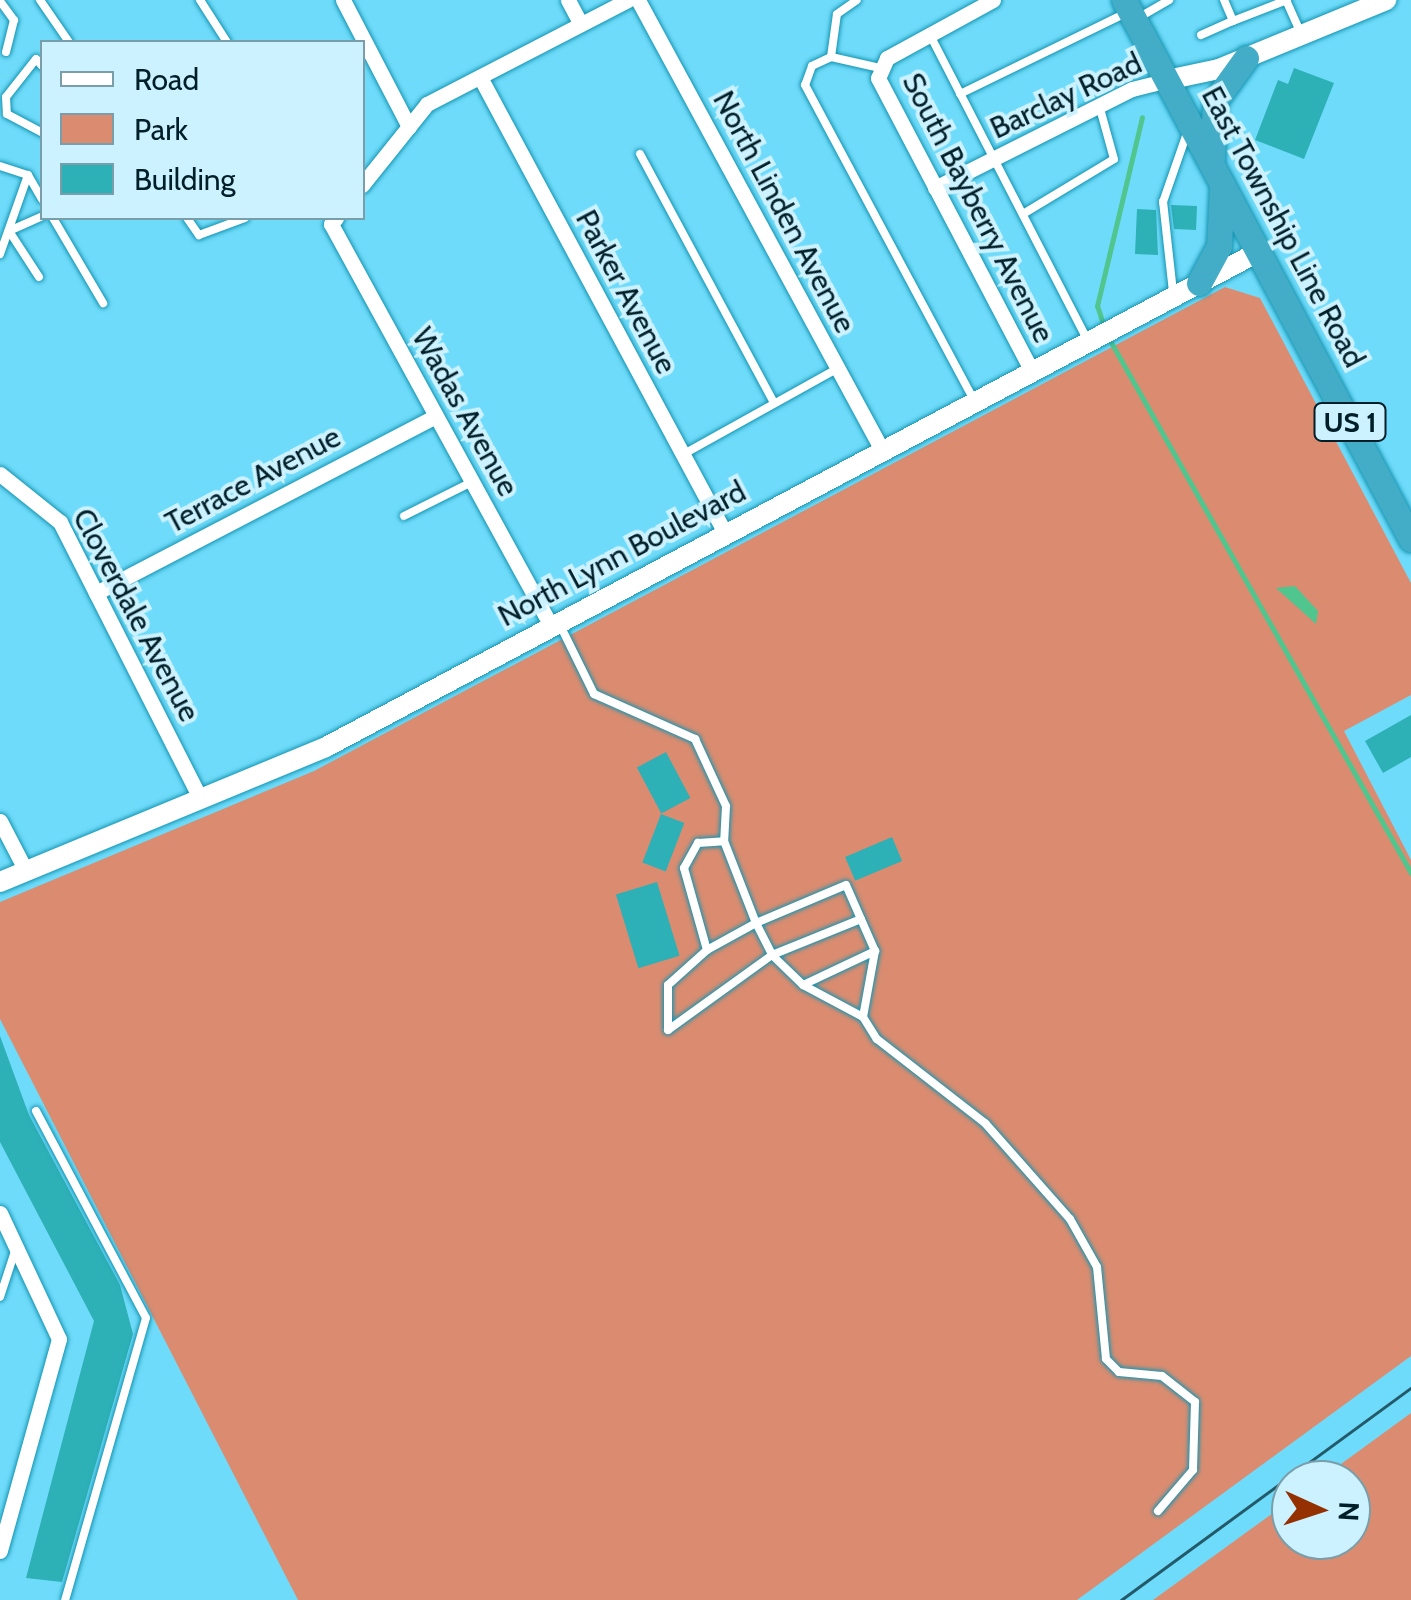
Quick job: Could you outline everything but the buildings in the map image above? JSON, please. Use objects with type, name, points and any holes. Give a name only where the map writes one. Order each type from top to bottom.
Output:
[{"type":"highway","name":"East Township Line Road","points":[[1129,10],[1401,499],[1411,539]]},
{"type":"highway","points":[[1199,283],[1219,246],[1215,102],[1246,58]]},
{"type":"street","points":[[343,0],[364,40]]},
{"type":"street","points":[[568,0],[581,24]]},
{"type":"street","points":[[365,181],[427,104],[628,0]]},
{"type":"street","name":"North Linden Avenue","points":[[638,0],[882,450]]},
{"type":"street","points":[[879,69],[993,0]]},
{"type":"street","points":[[1167,80],[1246,58],[1382,1]]},
{"type":"street","points":[[365,42],[409,127]]},
{"type":"street","name":"South Bayberry Avenue","points":[[879,69],[935,188],[1032,370]]},
{"type":"street","name":"Parker Avenue","points":[[480,77],[724,534]]},
{"type":"street","name":"Barclay Road","points":[[935,188],[1099,105],[1167,80]]},
{"type":"street","name":"Wadas Avenue","points":[[334,220],[472,482],[555,624]]},
{"type":"street","name":"North Lynn Boulevard","points":[[0,882],[326,747],[1260,251]]},
{"type":"street","name":"Terrace Avenue","points":[[96,593],[436,416]]},
{"type":"street","name":"Cloverdale Avenue","points":[[0,474],[60,522],[202,800]]},
{"type":"street","points":[[0,821],[26,872]]},
{"type":"street","points":[[0,1213],[19,1237],[59,1339],[0,1551]]},
{"type":"lane","points":[[40,0],[69,40]]},
{"type":"lane","points":[[200,0],[226,40]]},
{"type":"lane","points":[[857,0],[837,14],[831,57],[807,74],[809,94],[974,401]]},
{"type":"lane","points":[[960,94],[1129,10],[1169,0]]},
{"type":"lane","points":[[1224,0],[1234,22]]},
{"type":"lane","points":[[1200,35],[1287,0],[1301,35]]},
{"type":"lane","points":[[0,1],[14,20],[6,52]]},
{"type":"lane","points":[[930,35],[1022,214],[1101,334]]},
{"type":"lane","points":[[831,57],[879,69]]},
{"type":"lane","points":[[40,64],[36,60],[3,95],[6,114],[40,133]]},
{"type":"lane","points":[[1022,214],[1114,159],[1099,105]]},
{"type":"lane","points":[[1175,296],[1162,202],[1191,124]]},
{"type":"lane","points":[[640,154],[774,403]]},
{"type":"lane","points":[[0,166],[28,175],[40,196]]},
{"type":"lane","points":[[1,254],[28,175]]},
{"type":"lane","points":[[9,231],[40,217]]},
{"type":"lane","points":[[54,220],[103,303]]},
{"type":"lane","points":[[188,220],[199,235],[240,220]]},
{"type":"lane","points":[[9,231],[39,277]]},
{"type":"lane","points":[[682,454],[838,368]]},
{"type":"lane","points":[[404,516],[472,482]]},
{"type":"lane","points":[[555,624],[594,694],[695,739],[726,806],[724,841],[772,955],[804,986],[863,1017],[877,1039],[984,1123],[1070,1219],[1097,1267],[1106,1359],[1119,1372],[1162,1376],[1195,1402],[1192,1470],[1158,1511]]},
{"type":"lane","points":[[707,950],[684,868],[698,843],[724,841]]},
{"type":"lane","points":[[861,919],[772,955],[668,1030],[668,985],[707,950],[756,923],[846,885],[861,919],[875,951],[863,1017]]},
{"type":"lane","points":[[804,986],[875,951]]},
{"type":"lane","points":[[36,1111],[146,1318],[65,1600]]},
{"type":"lane","points":[[0,1297],[19,1237]]},
{"type":"green space","points":[[1225,287],[1260,298],[1411,583],[1411,695],[1344,731],[1411,860],[1411,1356],[1077,1600],[298,1600],[0,1019],[0,902],[314,771]]},
{"type":"green space","points":[[1411,1413],[1411,1600],[1153,1600],[1271,1514],[1271,1560],[1371,1560],[1371,1460],[1346,1460]]},
{"type":"shaded area","points":[[1295,586],[1318,611],[1316,624],[1276,588]]},
{"type":"waterway","points":[[1104,327],[1097,306],[1142,117]]},
{"type":"waterway","points":[[1108,337],[1411,873]]},
{"type":"tram line","points":[[1121,1600],[1411,1388]]}]
